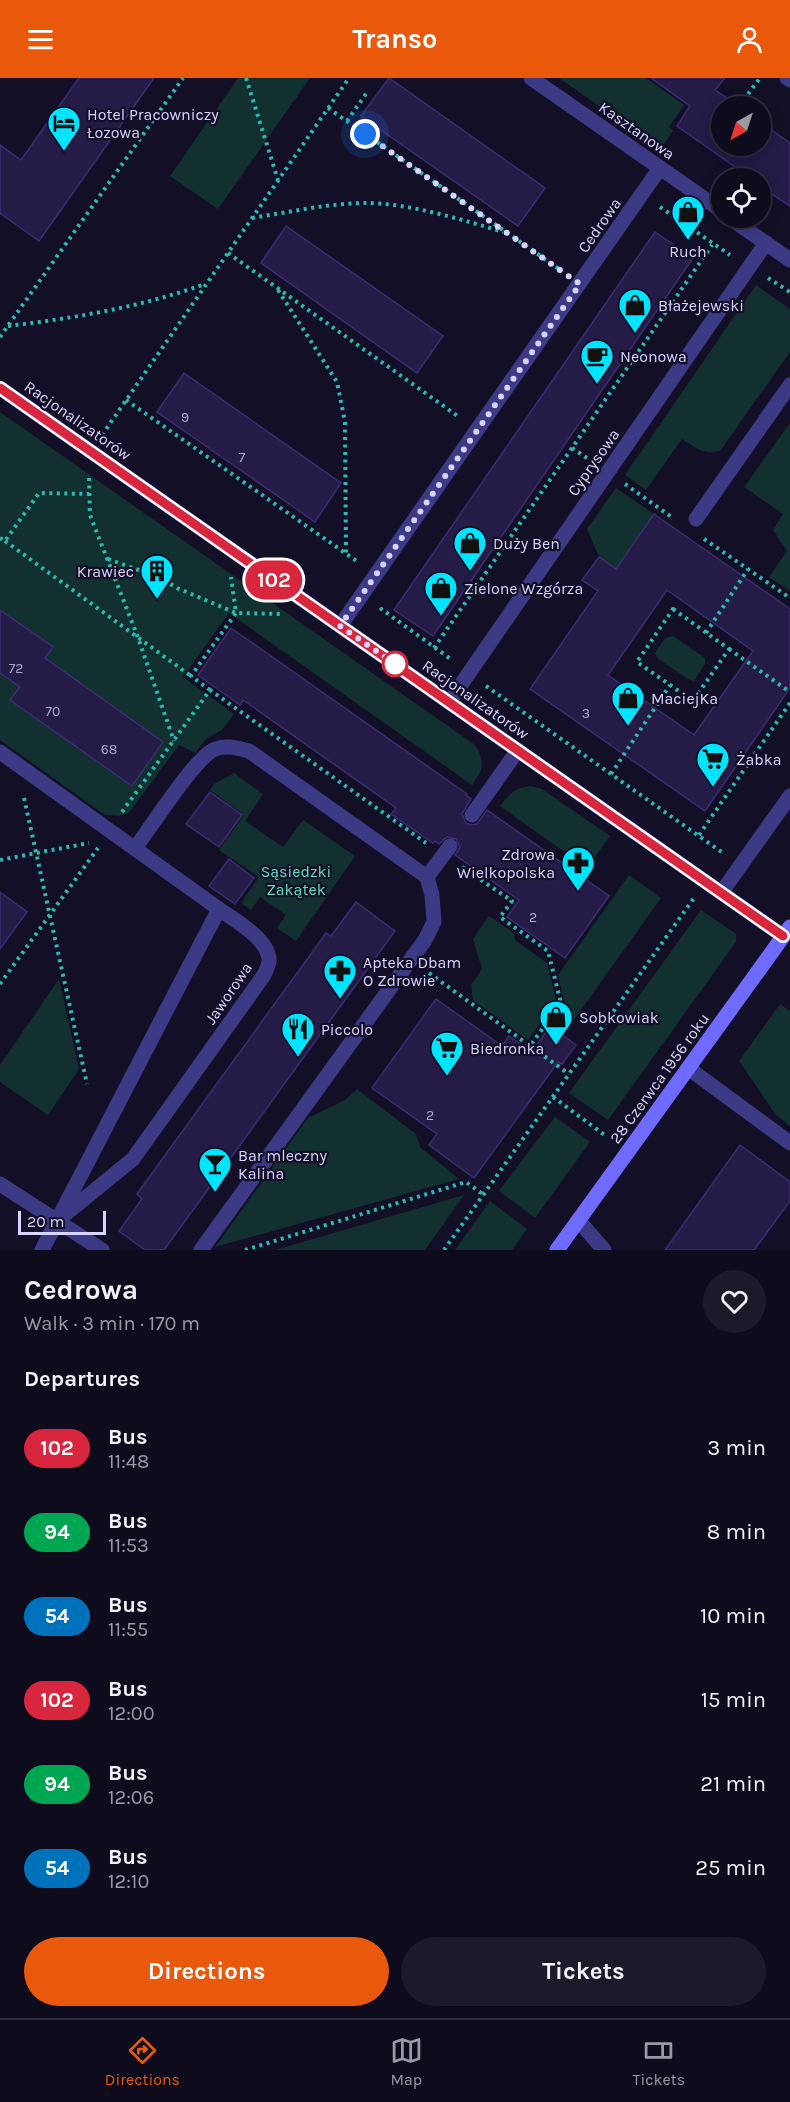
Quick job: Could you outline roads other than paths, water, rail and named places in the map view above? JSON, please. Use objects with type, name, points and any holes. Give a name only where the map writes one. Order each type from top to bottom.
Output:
[{"type":"street","name":"Kasztanowa","points":[[531,78],[711,204]]},
{"type":"street","name":"Cedrowa","points":[[340,626],[660,168]]},
{"type":"street","points":[[744,228],[790,260]]},
{"type":"street","name":"Cyprysowa","points":[[450,702],[766,243]]},
{"type":"street","points":[[696,519],[790,385]]},
{"type":"street","name":"Racjonalizatorów","points":[[0,388],[722,893],[787,931]]},
{"type":"street","points":[[135,848],[198,763],[214,750],[232,746],[249,751],[427,877],[432,895],[434,922],[425,940],[201,1250]]},
{"type":"street","points":[[472,815],[518,750]]},
{"type":"street","name":"Jaworowa","points":[[0,752],[107,835],[135,848],[258,938],[267,948],[269,961],[264,975],[133,1159],[57,1221],[42,1250]]},
{"type":"street","points":[[722,893],[790,796]]},
{"type":"street","points":[[427,877],[451,853]]},
{"type":"street","points":[[57,1221],[219,909]]},
{"type":"street","name":"28 Czerwca 1956 roku","points":[[557,1250],[787,931]]},
{"type":"street","points":[[688,1068],[790,1143]]},
{"type":"street","points":[[0,1184],[102,1250]]},
{"type":"street","points":[[579,1220],[604,1250]]},
{"type":"place","name":"Hotel Pracowniczy Łozowa","points":[[64,152]]},
{"type":"place","name":"Ruch","points":[[688,241]]},
{"type":"place","name":"Błażejewski","points":[[635,334]]},
{"type":"place","name":"Neonowa","points":[[597,385]]},
{"type":"place","name":"Duży Ben","points":[[470,572]]},
{"type":"place","name":"Krawiec","points":[[157,600]]},
{"type":"place","name":"Zielone Wzgórza","points":[[441,617]]},
{"type":"place","name":"MaciejKa","points":[[628,727]]},
{"type":"place","name":"Żabka","points":[[713,788]]},
{"type":"place","name":"Zdrowa Wielkopolska","points":[[578,892]]},
{"type":"place","name":"Apteka Dbam O Zdrowie","points":[[340,1000]]},
{"type":"place","name":"Sobkowiak","points":[[556,1046]]},
{"type":"place","name":"Piccolo","points":[[298,1058]]},
{"type":"place","name":"Biedronka","points":[[447,1077]]},
{"type":"place","name":"Bar mleczny Kalina","points":[[215,1193]]},
{"type":"park label","name":"Sąsiedzki Zakątek","points":[[296,880]]}]
